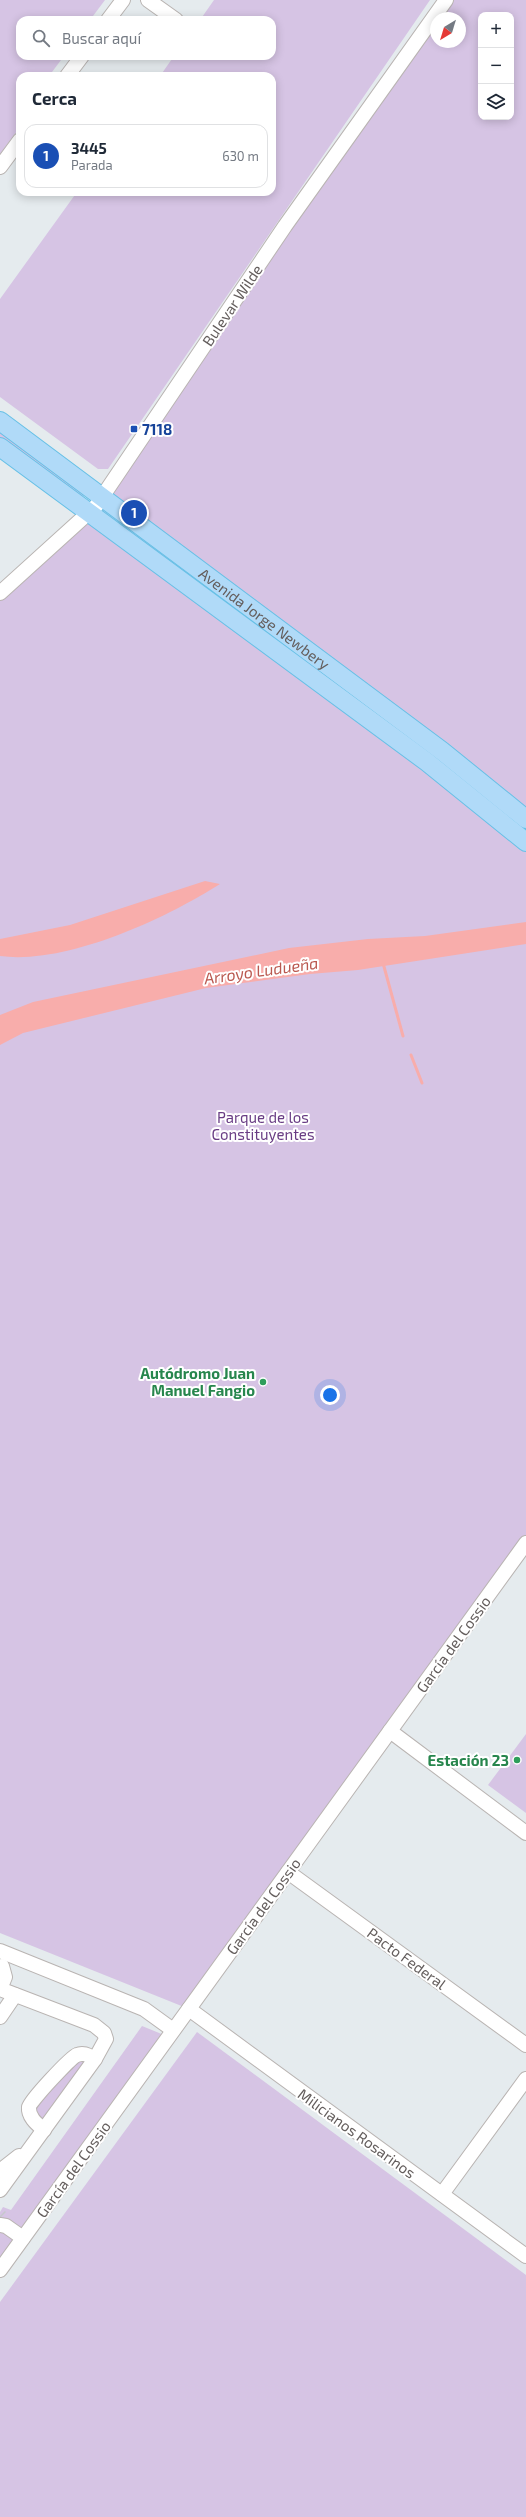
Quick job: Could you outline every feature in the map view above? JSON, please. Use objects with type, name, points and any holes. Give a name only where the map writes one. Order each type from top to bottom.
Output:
[{"type":"main road","name":"Avenida Jorge Newbery","points":[[0,421],[442,752],[526,819]]},
{"type":"main road","name":"Avenida Jorge Newbery","points":[[0,447],[427,762],[526,842]]},
{"type":"street","points":[[111,16],[123,0]]},
{"type":"street","points":[[148,0],[170,16]]},
{"type":"street","name":"Bulevar Wilde","points":[[0,592],[89,513],[102,497],[285,226],[446,0]]},
{"type":"street","points":[[70,72],[79,60]]},
{"type":"street","points":[[0,167],[16,145]]},
{"type":"street","name":"García del Cossio","points":[[0,2270],[390,1731],[522,1558],[526,1543]]},
{"type":"street","points":[[390,1731],[526,1833]]},
{"type":"street","name":"Pacto Federal","points":[[288,1872],[526,2045]]},
{"type":"street","points":[[0,2190],[95,2059],[106,2040],[100,2029],[0,1989],[5,1977],[2,1959],[144,2009],[173,2030]]},
{"type":"street","points":[[0,2017],[15,1995]]},
{"type":"street","name":"Milicianos Rosarinos","points":[[189,2009],[526,2256]]},
{"type":"street","points":[[44,2130],[30,2115],[29,2107],[32,2099],[44,2089],[66,2063],[77,2055],[86,2054],[95,2059]]},
{"type":"street","points":[[442,2194],[526,2079]]},
{"type":"street","points":[[0,2171],[12,2160],[28,2151]]},
{"type":"street","points":[[2,2223],[23,2238]]},
{"type":"green space","points":[[0,0],[105,0],[93,16],[16,16],[16,60],[61,60],[52,72],[16,72],[16,132],[0,154]]},
{"type":"green space","points":[[214,0],[430,0],[108,469],[98,469],[0,397],[0,299],[74,196],[276,196],[276,72],[163,72],[171,60],[276,60],[276,16],[203,16]]},
{"type":"green space","name":"Parque de los Constituyentes","points":[[446,0],[526,0],[526,1543],[189,2009],[0,1933],[0,593],[89,513],[430,23],[430,48],[466,48],[466,12],[438,12]]},
{"type":"green space","points":[[0,427],[84,494],[82,498],[0,438]]},
{"type":"green space","name":"Estación 23","points":[[526,1734],[526,1813],[488,1785]]},
{"type":"green space","points":[[142,2026],[169,2037],[0,2270],[0,2212],[3,2207],[11,2210]]},
{"type":"green space","points":[[197,2032],[526,2275],[526,2517],[0,2517],[0,2302]]},
{"type":"green space","points":[[79,2057],[90,2060],[45,2119],[40,2118],[33,2105]]},
{"type":"water","points":[[205,881],[220,884],[197,898],[144,925],[114,936],[84,946],[54,953],[26,957],[0,956],[0,939],[70,925]]},
{"type":"water","name":"Arroyo Ludueña","points":[[526,922],[526,944],[358,970],[310,974],[206,988],[23,1033],[0,1045],[0,1015],[33,1002],[289,948],[368,939],[425,936]]},
{"type":"waterway","points":[[383,963],[403,1036]]},
{"type":"waterway","points":[[411,1055],[422,1083]]},
{"type":"place","name":"7118","points":[[134,429]]},
{"type":"place","name":"3445","points":[[134,513]]},
{"type":"place","name":"Autódromo Juan Manuel Fangio","points":[[263,1382]]},
{"type":"place","name":"Estación 23","points":[[517,1760]]}]
